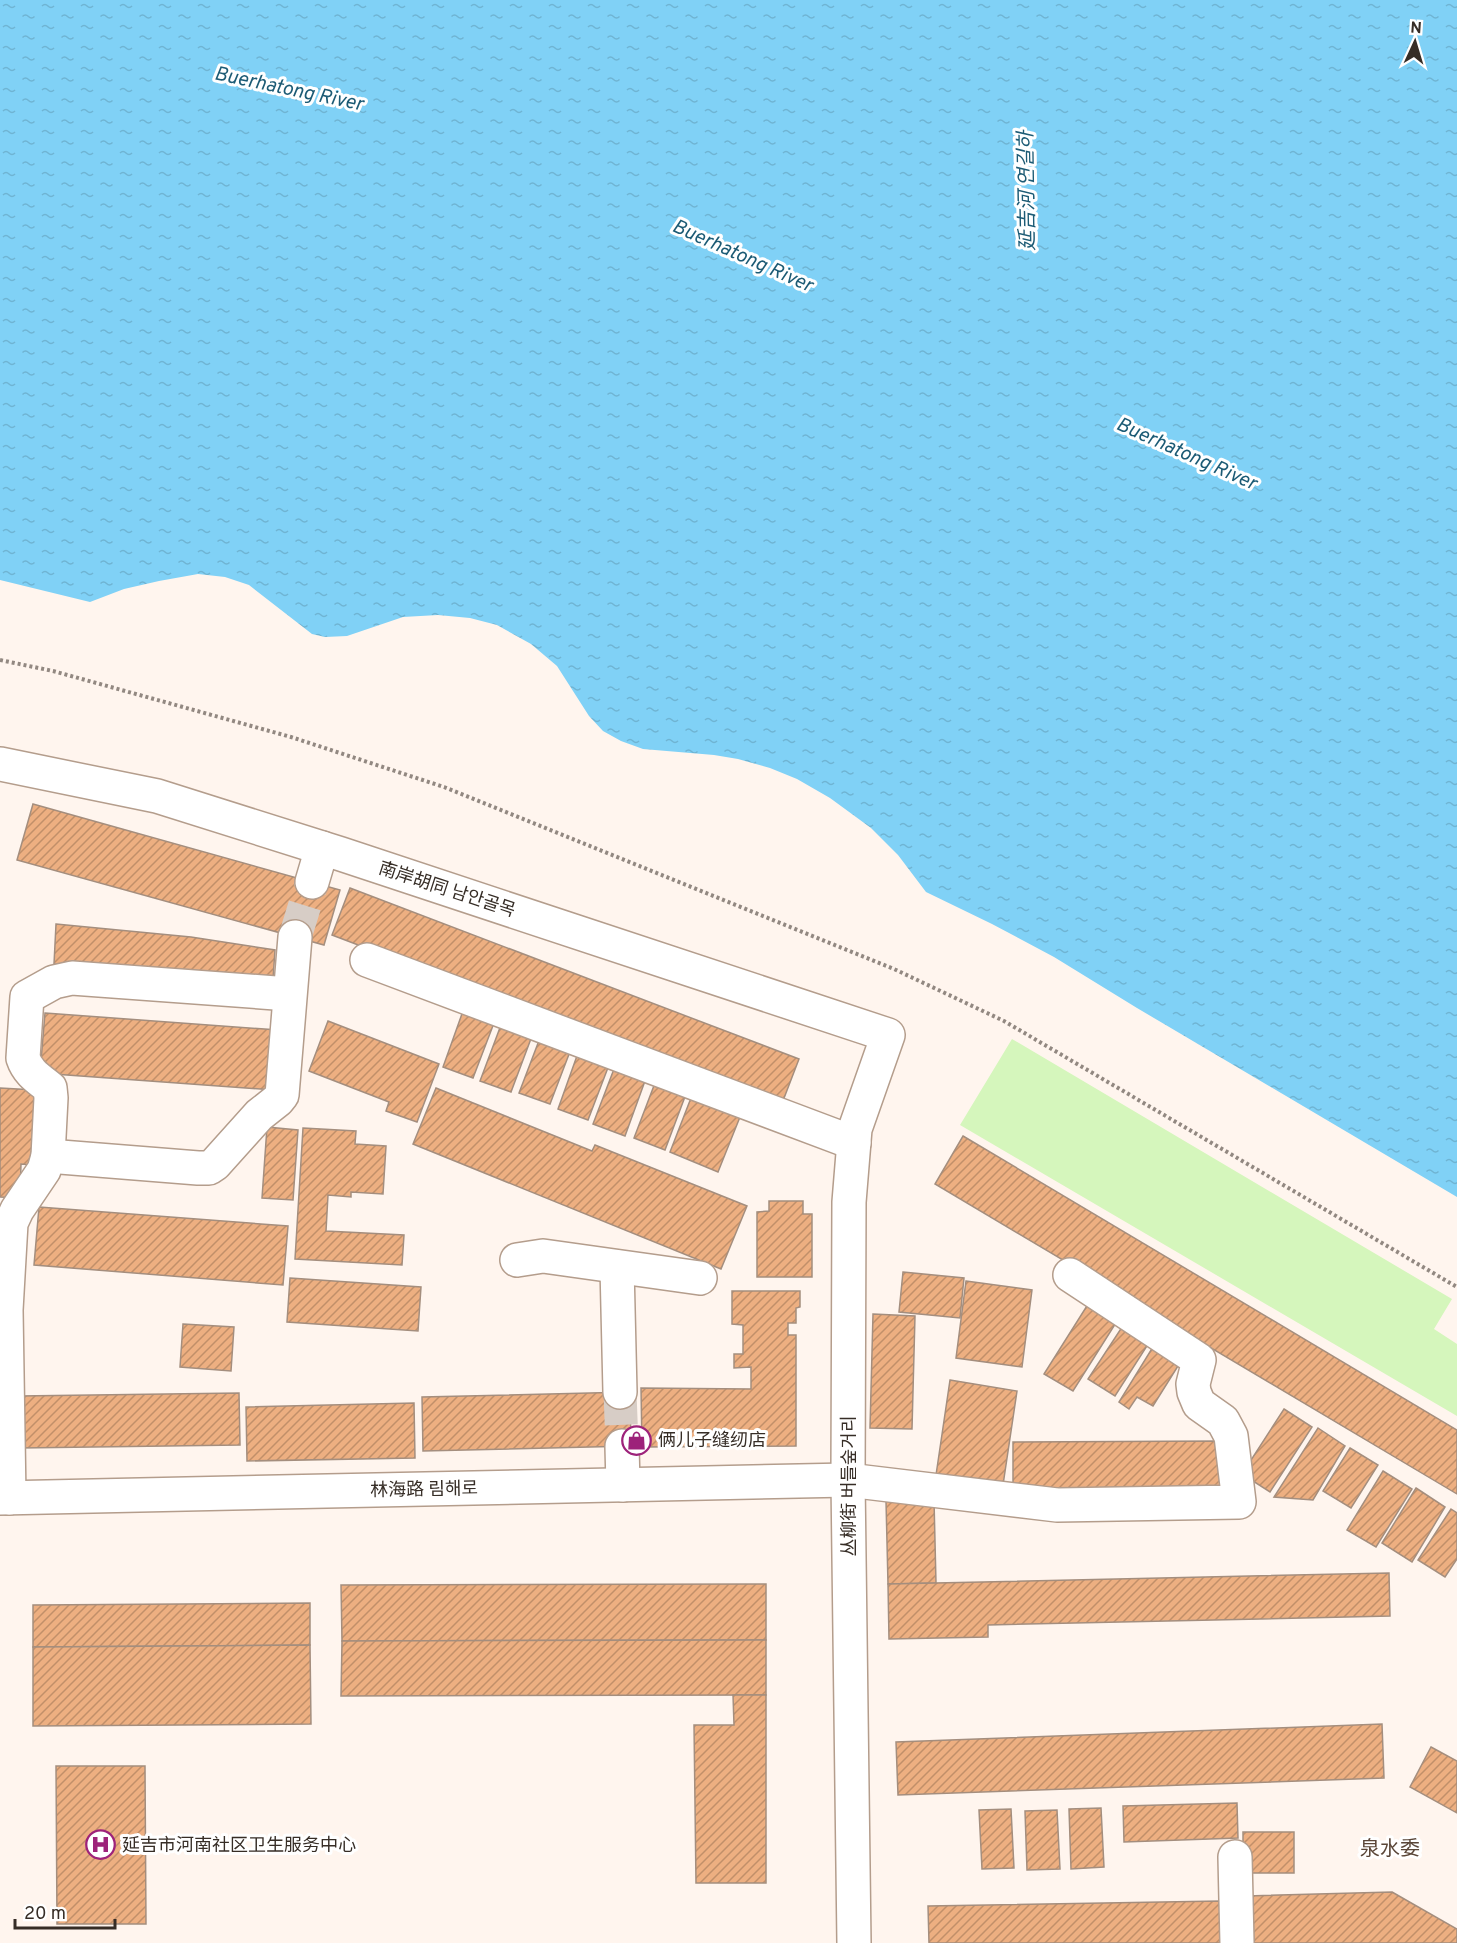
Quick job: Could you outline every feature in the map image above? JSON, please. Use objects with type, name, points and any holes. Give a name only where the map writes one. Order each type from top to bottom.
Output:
[{"type":"street","name":"南岸胡同 남안골목","points":[[0,764],[157,796],[322,848],[888,1035]]},
{"type":"street","points":[[312,882],[322,848]]},
{"type":"street","points":[[48,1156],[198,1168],[209,1168],[215,1164],[258,1115],[282,1095],[295,937]]},
{"type":"street","points":[[367,960],[854,1143]]},
{"type":"street","points":[[4,1498],[6,1310],[11,1223],[44,1170],[48,1156],[51,1098],[50,1088],[30,1072],[23,1058],[27,997],[54,982],[72,978],[289,994]]},
{"type":"street","name":"丛柳街 버들숲거리","points":[[854,1943],[848,1480],[849,1202],[855,1129],[888,1035]]},
{"type":"street","points":[[517,1260],[543,1256],[700,1278]]},
{"type":"street","points":[[617,1267],[620,1392]]},
{"type":"street","name":"林海路 림해로","points":[[4,1498],[848,1480],[1057,1505],[1239,1502],[1230,1436],[1223,1421],[1199,1404],[1194,1392],[1193,1384],[1199,1360],[1070,1275]]},
{"type":"street","points":[[622,1446],[623,1485]]},
{"type":"street","points":[[1235,1857],[1237,1943]]},
{"type":"path","points":[[0,660],[53,671],[291,737],[444,787],[894,969],[1004,1021],[1457,1287]]},
{"type":"green space","points":[[1012,1039],[1452,1299],[1434,1329],[1457,1344],[1457,1416],[960,1125]]},
{"type":"water","points":[[0,0],[1457,0],[1457,1197],[1054,957],[926,892],[898,855],[871,828],[830,798],[797,779],[738,759],[643,749],[603,731],[589,716],[557,666],[531,644],[497,625],[470,618],[438,615],[403,617],[347,636],[325,637],[312,634],[249,585],[225,577],[198,574],[159,581],[124,589],[90,602],[0,580]]},
{"type":"building","points":[[33,804],[340,890],[324,945],[17,860]]},
{"type":"building","points":[[350,888],[799,1059],[781,1106],[332,935]]},
{"type":"building","points":[[56,924],[191,937],[275,950],[273,979],[54,964]]},
{"type":"building","points":[[463,1011],[494,1023],[473,1078],[443,1067]]},
{"type":"building","points":[[45,1013],[278,1030],[273,1090],[40,1073]]},
{"type":"building","points":[[328,1021],[439,1064],[417,1122],[386,1111],[389,1102],[309,1071]]},
{"type":"building","points":[[501,1025],[532,1036],[511,1092],[480,1081]]},
{"type":"building","points":[[540,1038],[571,1049],[550,1104],[519,1093]]},
{"type":"building","points":[[578,1053],[609,1065],[588,1120],[558,1109]]},
{"type":"building","points":[[614,1069],[645,1081],[625,1136],[593,1124]]},
{"type":"building","points":[[655,1083],[686,1094],[665,1150],[634,1138]]},
{"type":"building","points":[[0,1088],[35,1090],[32,1165],[21,1164],[20,1198],[0,1197]]},
{"type":"building","points":[[436,1088],[592,1151],[595,1145],[747,1206],[721,1269],[413,1144]]},
{"type":"building","points":[[691,1098],[740,1117],[718,1172],[670,1152]]},
{"type":"building","points":[[267,1127],[298,1130],[293,1200],[262,1198]]},
{"type":"building","points":[[303,1128],[356,1131],[355,1144],[386,1146],[383,1194],[351,1192],[351,1197],[328,1195],[326,1231],[404,1235],[402,1265],[295,1259]]},
{"type":"building","points":[[963,1136],[1457,1430],[1457,1494],[935,1184]]},
{"type":"building","points":[[769,1201],[803,1201],[803,1214],[812,1214],[812,1277],[757,1277],[757,1212],[769,1211]]},
{"type":"building","points":[[39,1207],[288,1226],[283,1285],[34,1265]]},
{"type":"building","points":[[903,1272],[964,1278],[960,1318],[899,1312]]},
{"type":"building","points":[[290,1278],[421,1287],[418,1331],[287,1322]]},
{"type":"building","points":[[966,1281],[1032,1290],[1022,1367],[956,1358]]},
{"type":"building","points":[[732,1291],[800,1291],[800,1307],[796,1308],[796,1323],[788,1323],[788,1335],[796,1335],[796,1446],[642,1447],[641,1388],[751,1389],[751,1367],[734,1368],[734,1354],[743,1354],[743,1325],[732,1324]]},
{"type":"building","points":[[1090,1301],[1119,1318],[1073,1391],[1044,1374]]},
{"type":"building","points":[[873,1314],[915,1316],[912,1429],[870,1428]]},
{"type":"building","points":[[1126,1321],[1152,1338],[1115,1396],[1088,1379]]},
{"type":"building","points":[[183,1324],[234,1327],[231,1371],[180,1367]]},
{"type":"building","points":[[1156,1342],[1183,1358],[1153,1406],[1137,1397],[1129,1409],[1119,1402]]},
{"type":"building","points":[[950,1380],[1017,1391],[1003,1485],[936,1475]]},
{"type":"building","points":[[630,1392],[631,1446],[423,1451],[422,1397]]},
{"type":"building","points":[[239,1393],[240,1445],[20,1448],[19,1396]]},
{"type":"building","points":[[414,1403],[415,1458],[247,1461],[246,1407]]},
{"type":"building","points":[[1284,1409],[1312,1427],[1270,1492],[1242,1474]]},
{"type":"building","points":[[1318,1428],[1345,1446],[1313,1500],[1274,1497]]},
{"type":"building","points":[[1219,1441],[1220,1489],[1013,1490],[1013,1442]]},
{"type":"building","points":[[1350,1448],[1378,1465],[1351,1508],[1323,1491]]},
{"type":"building","points":[[1383,1471],[1412,1489],[1376,1547],[1347,1530]]},
{"type":"building","points":[[1416,1488],[1445,1507],[1412,1562],[1382,1543]]},
{"type":"building","points":[[934,1500],[936,1583],[888,1584],[886,1501]]},
{"type":"building","points":[[1451,1509],[1457,1513],[1457,1559],[1445,1577],[1418,1560]]},
{"type":"building","points":[[1389,1573],[1390,1616],[988,1625],[988,1637],[889,1639],[888,1584]]},
{"type":"building","points":[[766,1584],[766,1640],[342,1641],[341,1585]]},
{"type":"building","points":[[310,1603],[310,1645],[33,1647],[33,1605]]},
{"type":"building","points":[[766,1640],[766,1695],[341,1696],[342,1641]]},
{"type":"building","points":[[310,1645],[311,1724],[33,1726],[33,1647]]},
{"type":"building","points":[[733,1695],[766,1695],[766,1883],[696,1883],[694,1725],[734,1725]]},
{"type":"building","points":[[1382,1724],[1384,1778],[898,1795],[896,1742]]},
{"type":"building","points":[[1431,1747],[1457,1761],[1457,1813],[1410,1787]]},
{"type":"building","name":"延吉市河南社区卫生服务中心","points":[[56,1766],[145,1766],[146,1924],[57,1924]]},
{"type":"building","points":[[1237,1803],[1238,1838],[1124,1842],[1123,1806]]},
{"type":"building","points":[[1101,1808],[1104,1867],[1071,1869],[1069,1809]]},
{"type":"building","points":[[1011,1809],[1014,1868],[982,1869],[979,1810]]},
{"type":"building","points":[[1057,1810],[1060,1869],[1027,1870],[1025,1811]]},
{"type":"building","points":[[1243,1832],[1294,1832],[1294,1873],[1243,1873]]},
{"type":"building","points":[[1392,1892],[1457,1929],[1457,1943],[1248,1943],[1247,1896]]},
{"type":"building","points":[[1220,1901],[1221,1943],[929,1943],[928,1906]]},
{"type":"tunnel","points":[[295,937],[312,882]]},
{"type":"tunnel","points":[[620,1392],[622,1446]]},
{"type":"place","name":"俩儿子缝纫店","points":[[637,1440]]},
{"type":"place","name":"延吉市河南社区卫生服务中心","points":[[101,1845]]},
{"type":"district","name":"泉水委","points":[[1390,1848]]},
{"type":"water label","name":"Buerhatong River","points":[[289,88]]},
{"type":"water label","name":"延吉河 연길하","points":[[1026,191]]},
{"type":"water label","name":"Buerhatong River","points":[[743,255]]},
{"type":"water label","name":"Buerhatong River","points":[[1187,453]]}]
